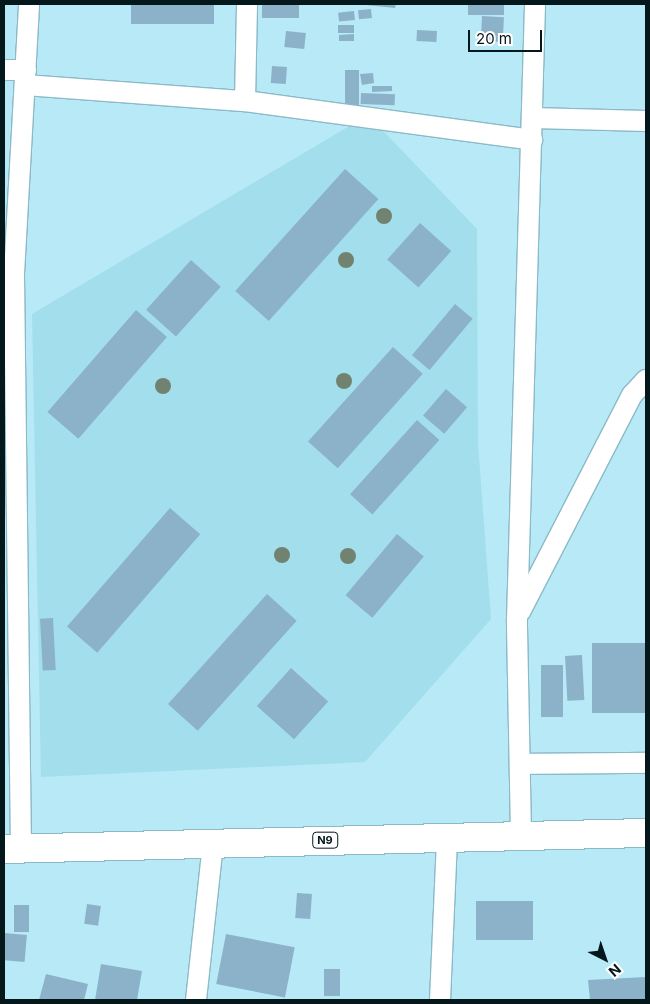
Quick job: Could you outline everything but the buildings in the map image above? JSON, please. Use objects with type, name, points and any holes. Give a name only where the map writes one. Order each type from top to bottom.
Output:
[{"type":"main road","name":"N9","points":[[12,849],[646,833]]},
{"type":"street","points":[[12,849],[9,274],[26,77],[28,4]]},
{"type":"street","points":[[244,101],[247,4]]},
{"type":"street","points":[[521,835],[517,619],[535,4]]},
{"type":"street","points":[[4,70],[26,77],[244,101],[532,140]]},
{"type":"street","points":[[533,118],[646,121]]},
{"type":"street","points":[[517,619],[632,395],[646,380]]},
{"type":"street","points":[[520,764],[646,763]]},
{"type":"street","points":[[440,1000],[447,837]]},
{"type":"street","points":[[196,1000],[213,844]]},
{"type":"shaded area","points":[[368,115],[477,229],[478,443],[491,619],[365,762],[41,777],[32,314]]}]
